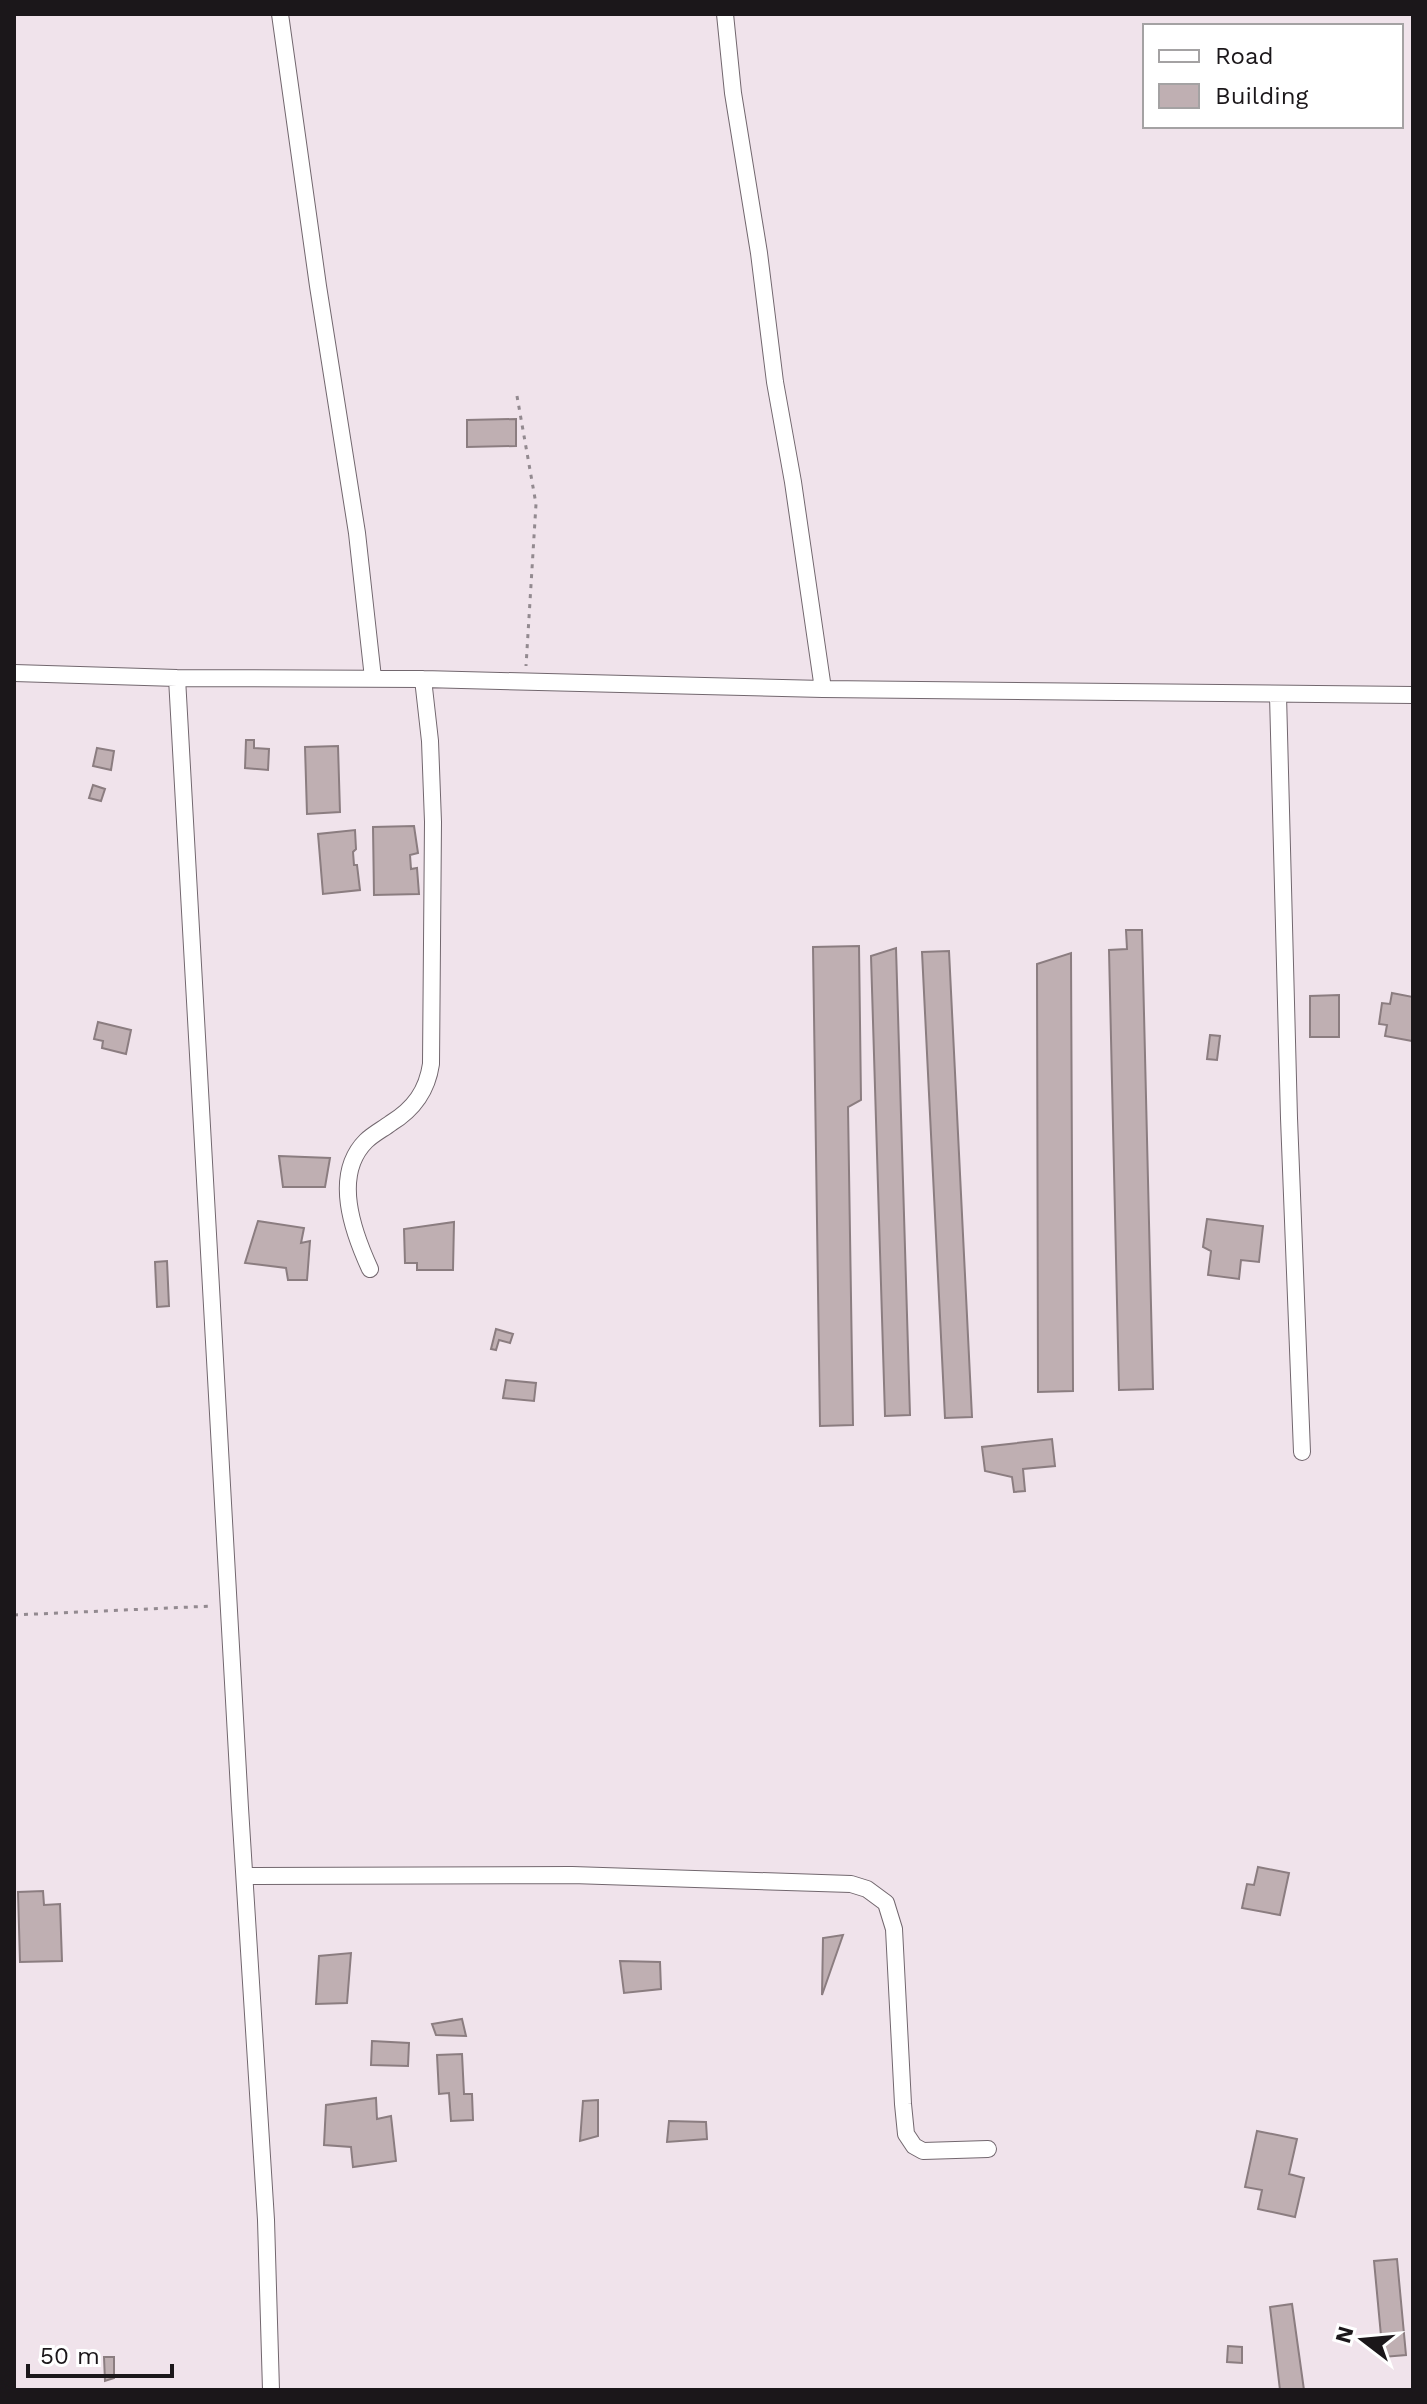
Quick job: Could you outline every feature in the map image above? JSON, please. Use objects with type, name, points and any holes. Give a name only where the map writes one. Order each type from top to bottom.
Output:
[{"type":"street","points":[[280,14],[357,533],[373,678]]},
{"type":"street","points":[[725,14],[733,93],[823,689]]},
{"type":"street","points":[[14,673],[823,689],[1413,695]]},
{"type":"street","points":[[177,678],[266,2220],[271,2390]]},
{"type":"street","points":[[370,1269],[350,1207],[347,1184],[351,1166],[366,1140],[415,1104],[428,1081],[431,1064],[433,822],[430,741],[423,679]]},
{"type":"street","points":[[1278,695],[1289,1118],[1302,1452]]},
{"type":"street","points":[[245,1876],[572,1875],[851,1884],[867,1889],[886,1903],[894,1929],[906,2134],[914,2146],[923,2151],[988,2149]]},
{"type":"path","points":[[517,396],[536,504],[525,681]]},
{"type":"path","points":[[14,1615],[229,1605]]},
{"type":"building","points":[[516,419],[516,446],[467,447],[467,420]]},
{"type":"building","points":[[246,740],[254,740],[254,748],[269,749],[268,770],[245,768]]},
{"type":"building","points":[[338,746],[340,812],[307,814],[305,747]]},
{"type":"building","points":[[97,748],[114,751],[111,770],[93,766]]},
{"type":"building","points":[[93,785],[105,789],[101,801],[89,798]]},
{"type":"building","points":[[414,826],[418,853],[410,855],[411,869],[417,868],[419,894],[374,895],[373,827]]},
{"type":"building","points":[[355,830],[354,865],[357,865],[360,890],[323,894],[318,834]]},
{"type":"building","points":[[1126,930],[1142,930],[1153,1389],[1119,1390],[1109,950],[1127,949]]},
{"type":"building","points":[[859,946],[861,1100],[848,1107],[853,1425],[820,1426],[813,947]]},
{"type":"building","points":[[896,948],[910,1415],[885,1416],[871,956]]},
{"type":"building","points":[[949,951],[972,1417],[945,1418],[922,952]]},
{"type":"building","points":[[1071,953],[1073,1391],[1038,1392],[1037,964]]},
{"type":"building","points":[[1392,993],[1413,997],[1412,1041],[1385,1036],[1387,1025],[1379,1024],[1382,1003],[1390,1004]]},
{"type":"building","points":[[1339,995],[1339,1037],[1310,1037],[1310,996]]},
{"type":"building","points":[[98,1022],[131,1030],[126,1054],[102,1048],[103,1041],[94,1039]]},
{"type":"building","points":[[1210,1035],[1220,1036],[1217,1060],[1207,1059]]},
{"type":"building","points":[[279,1156],[330,1158],[325,1187],[283,1187]]},
{"type":"building","points":[[1207,1219],[1263,1226],[1259,1262],[1241,1260],[1239,1279],[1208,1275],[1211,1251],[1203,1247]]},
{"type":"building","points":[[258,1221],[304,1228],[301,1243],[310,1241],[307,1280],[288,1280],[286,1268],[245,1263]]},
{"type":"building","points":[[454,1222],[453,1270],[417,1270],[417,1263],[405,1263],[404,1229]]},
{"type":"building","points":[[167,1261],[169,1306],[157,1307],[155,1262]]},
{"type":"building","points":[[496,1329],[513,1334],[510,1343],[499,1340],[496,1350],[491,1349]]},
{"type":"building","points":[[506,1380],[536,1383],[534,1401],[503,1398]]},
{"type":"building","points":[[1052,1439],[1055,1466],[1023,1469],[1025,1491],[1014,1492],[1012,1477],[985,1471],[982,1447]]},
{"type":"building","points":[[1258,1867],[1289,1873],[1280,1915],[1242,1908],[1247,1884],[1254,1885]]},
{"type":"building","points":[[43,1891],[44,1905],[60,1904],[62,1961],[20,1962],[18,1892]]},
{"type":"building","points":[[843,1935],[822,1995],[823,1938]]},
{"type":"building","points":[[351,1953],[347,2003],[316,2004],[319,1956]]},
{"type":"building","points":[[620,1961],[660,1962],[661,1989],[624,1993]]},
{"type":"building","points":[[462,2019],[466,2036],[436,2035],[432,2024]]},
{"type":"building","points":[[372,2041],[409,2043],[408,2066],[371,2065]]},
{"type":"building","points":[[462,2054],[464,2094],[472,2094],[473,2120],[451,2121],[449,2093],[439,2094],[437,2055]]},
{"type":"building","points":[[376,2098],[377,2119],[391,2116],[396,2161],[353,2167],[351,2147],[324,2145],[326,2105]]},
{"type":"building","points":[[598,2100],[598,2136],[580,2141],[583,2101]]},
{"type":"building","points":[[669,2121],[706,2122],[707,2139],[667,2142]]},
{"type":"building","points":[[1257,2131],[1297,2139],[1289,2174],[1304,2178],[1295,2217],[1258,2209],[1262,2190],[1245,2187]]},
{"type":"building","points":[[1397,2259],[1406,2355],[1383,2357],[1374,2261]]},
{"type":"building","points":[[1292,2304],[1304,2390],[1280,2390],[1270,2307]]},
{"type":"building","points":[[1228,2346],[1242,2347],[1242,2363],[1227,2362]]},
{"type":"building","points":[[104,2357],[114,2357],[114,2378],[105,2381]]}]
